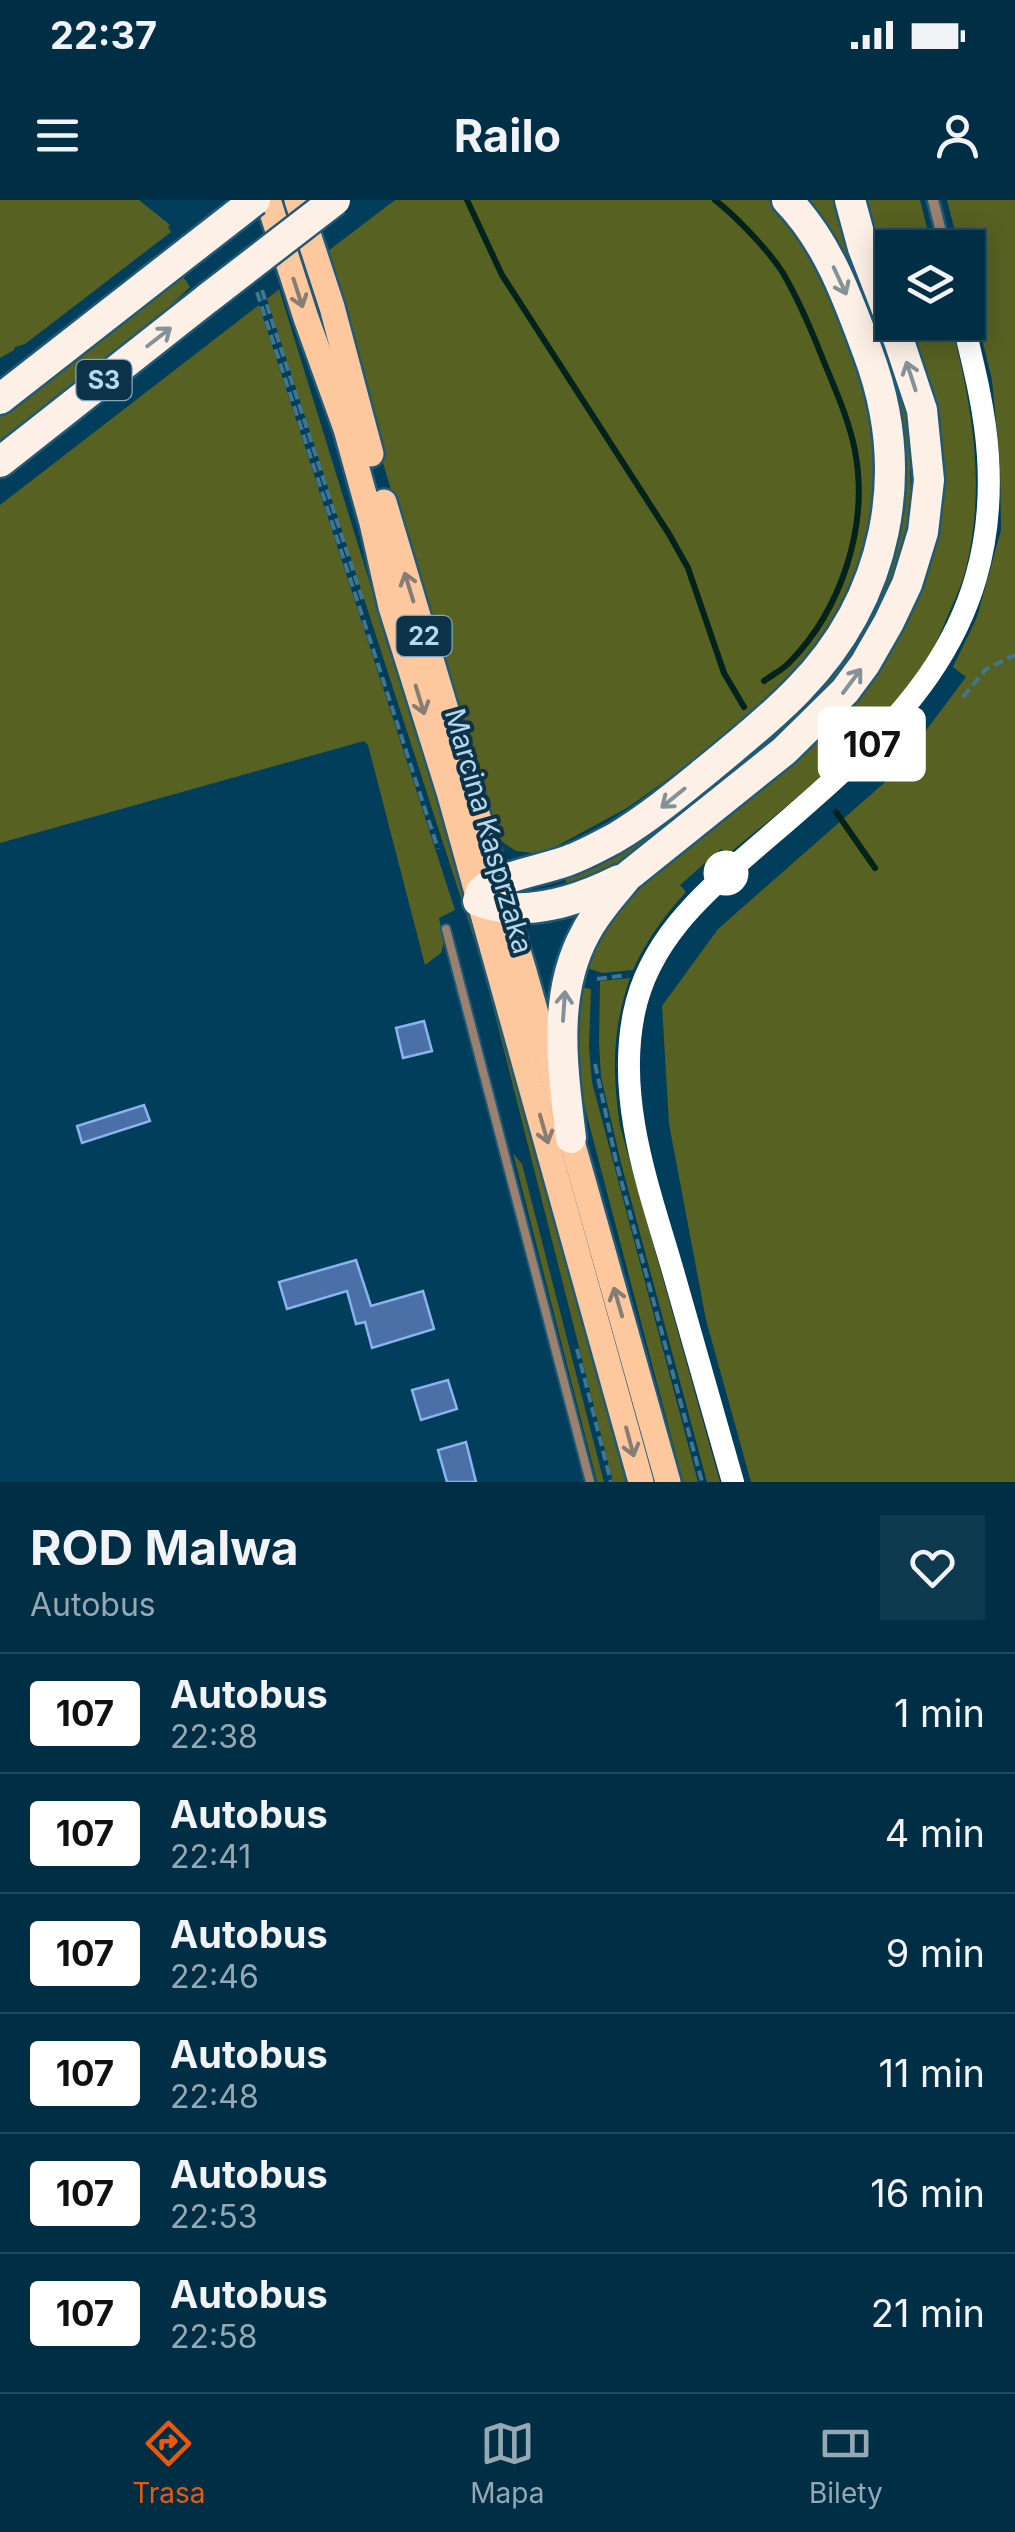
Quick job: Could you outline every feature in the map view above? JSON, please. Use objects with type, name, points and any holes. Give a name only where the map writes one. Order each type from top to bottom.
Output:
[{"type":"highway","name":"S3","points":[[0,399],[255,200]]},
{"type":"highway","name":"S3","points":[[0,462],[208,298],[258,281],[335,200]]},
{"type":"highway","points":[[258,281],[359,200]]},
{"type":"highway","points":[[494,896],[615,838],[661,808],[800,688],[835,644],[864,595],[882,546],[890,492],[889,441],[878,377],[837,274],[812,231],[787,200]]},
{"type":"highway","points":[[571,1138],[562,1068],[563,1013],[569,974],[594,918],[628,876],[784,751],[845,692],[889,622],[907,584],[923,532],[929,480],[922,410],[863,248],[850,200]]},
{"type":"highway","points":[[0,374],[112,311]]},
{"type":"highway","points":[[494,896],[535,908],[597,891],[628,876]]},
{"type":"main road","name":"Marcina Kasprzaka","points":[[268,200],[346,429],[391,607],[449,792],[494,896],[571,1138],[668,1482]]},
{"type":"main road","name":"Marcina Kasprzaka","points":[[297,200],[332,307],[494,896],[642,1482]]},
{"type":"street","points":[[933,200],[940,230]]},
{"type":"street","points":[[733,1482],[634,1131],[629,1082],[634,1013],[647,973],[690,907],[858,759],[914,697],[947,648],[964,612],[976,572],[986,531],[989,491],[985,420],[967,340]]},
{"type":"lane","points":[[446,929],[590,1482]]},
{"type":"path","points":[[258,281],[444,854]]},
{"type":"path","points":[[258,281],[443,864]]},
{"type":"path","points":[[963,697],[986,669],[1015,655]]},
{"type":"path","points":[[595,979],[647,973]]},
{"type":"path","points":[[595,1064],[617,1165],[702,1482]]},
{"type":"path","points":[[578,1351],[611,1482]]},
{"type":"green space","points":[[0,200],[139,200],[170,225],[171,232],[25,344],[0,358]]},
{"type":"green space","points":[[395,200],[769,200],[779,208],[812,256],[868,400],[879,452],[877,522],[858,584],[809,660],[730,735],[627,808],[542,854],[516,851],[501,841],[484,807],[349,347],[328,251]]},
{"type":"green space","points":[[802,200],[836,200],[875,314],[875,340],[884,340],[892,363],[909,426],[911,499],[905,555],[877,623],[828,692],[765,752],[654,840],[604,871],[568,887],[564,876],[817,685],[903,497]]},
{"type":"green space","points":[[861,200],[920,200],[928,230],[875,230],[875,241]]},
{"type":"green space","points":[[947,200],[1015,200],[1015,1482],[751,1482],[706,1320],[669,1124],[662,1006],[718,929],[892,776],[966,677],[953,667],[977,617],[1001,530],[1000,463],[992,380],[982,340],[985,230],[955,230]]},
{"type":"green space","points":[[182,275],[190,287],[154,322],[0,443],[0,417]]},
{"type":"green space","points":[[279,289],[484,952],[479,954],[267,299]]},
{"type":"green space","points":[[259,305],[455,910],[439,918],[444,942],[441,953],[425,965],[364,741],[0,843],[0,505]]},
{"type":"green space","points":[[906,340],[955,340],[974,447],[972,540],[962,583],[920,672],[888,712],[844,756],[727,855],[721,849],[680,885],[686,892],[656,929],[633,970],[602,973],[584,967],[596,938],[636,888],[876,669],[898,637],[920,588]]},
{"type":"green space","points":[[489,973],[627,1482],[613,1482],[485,975]]},
{"type":"green space","points":[[630,978],[615,1051],[620,1126],[720,1482],[707,1482],[601,1077],[600,981]]},
{"type":"green space","points":[[581,987],[591,989],[592,1082],[698,1482],[683,1482],[580,1087],[575,1035]]},
{"type":"green space","points":[[513,1153],[522,1164],[604,1482],[597,1482]]},
{"type":"building","points":[[424,1021],[432,1051],[403,1058],[396,1028]]},
{"type":"building","points":[[144,1105],[150,1121],[82,1143],[77,1126]]},
{"type":"building","points":[[356,1260],[371,1306],[423,1291],[434,1329],[372,1348],[365,1322],[356,1324],[347,1291],[287,1309],[279,1282]]},
{"type":"building","points":[[448,1380],[457,1409],[421,1420],[412,1390]]},
{"type":"building","points":[[466,1442],[476,1482],[447,1482],[438,1450]]},
{"type":"waterway","points":[[467,200],[502,275],[688,568],[724,673],[744,707]]},
{"type":"waterway","points":[[715,200],[761,244],[794,293],[845,415],[858,479],[854,536],[837,592],[808,641],[786,666],[764,681]]},
{"type":"waterway","points":[[836,812],[875,868]]},
{"type":"bus line","name":"107","points":[[733,1482],[634,1131],[628,1060],[634,1013],[639,992],[659,950],[690,907],[858,759],[924,686],[947,648],[964,612],[976,572],[986,531],[989,491],[985,420],[968,340]]}]
